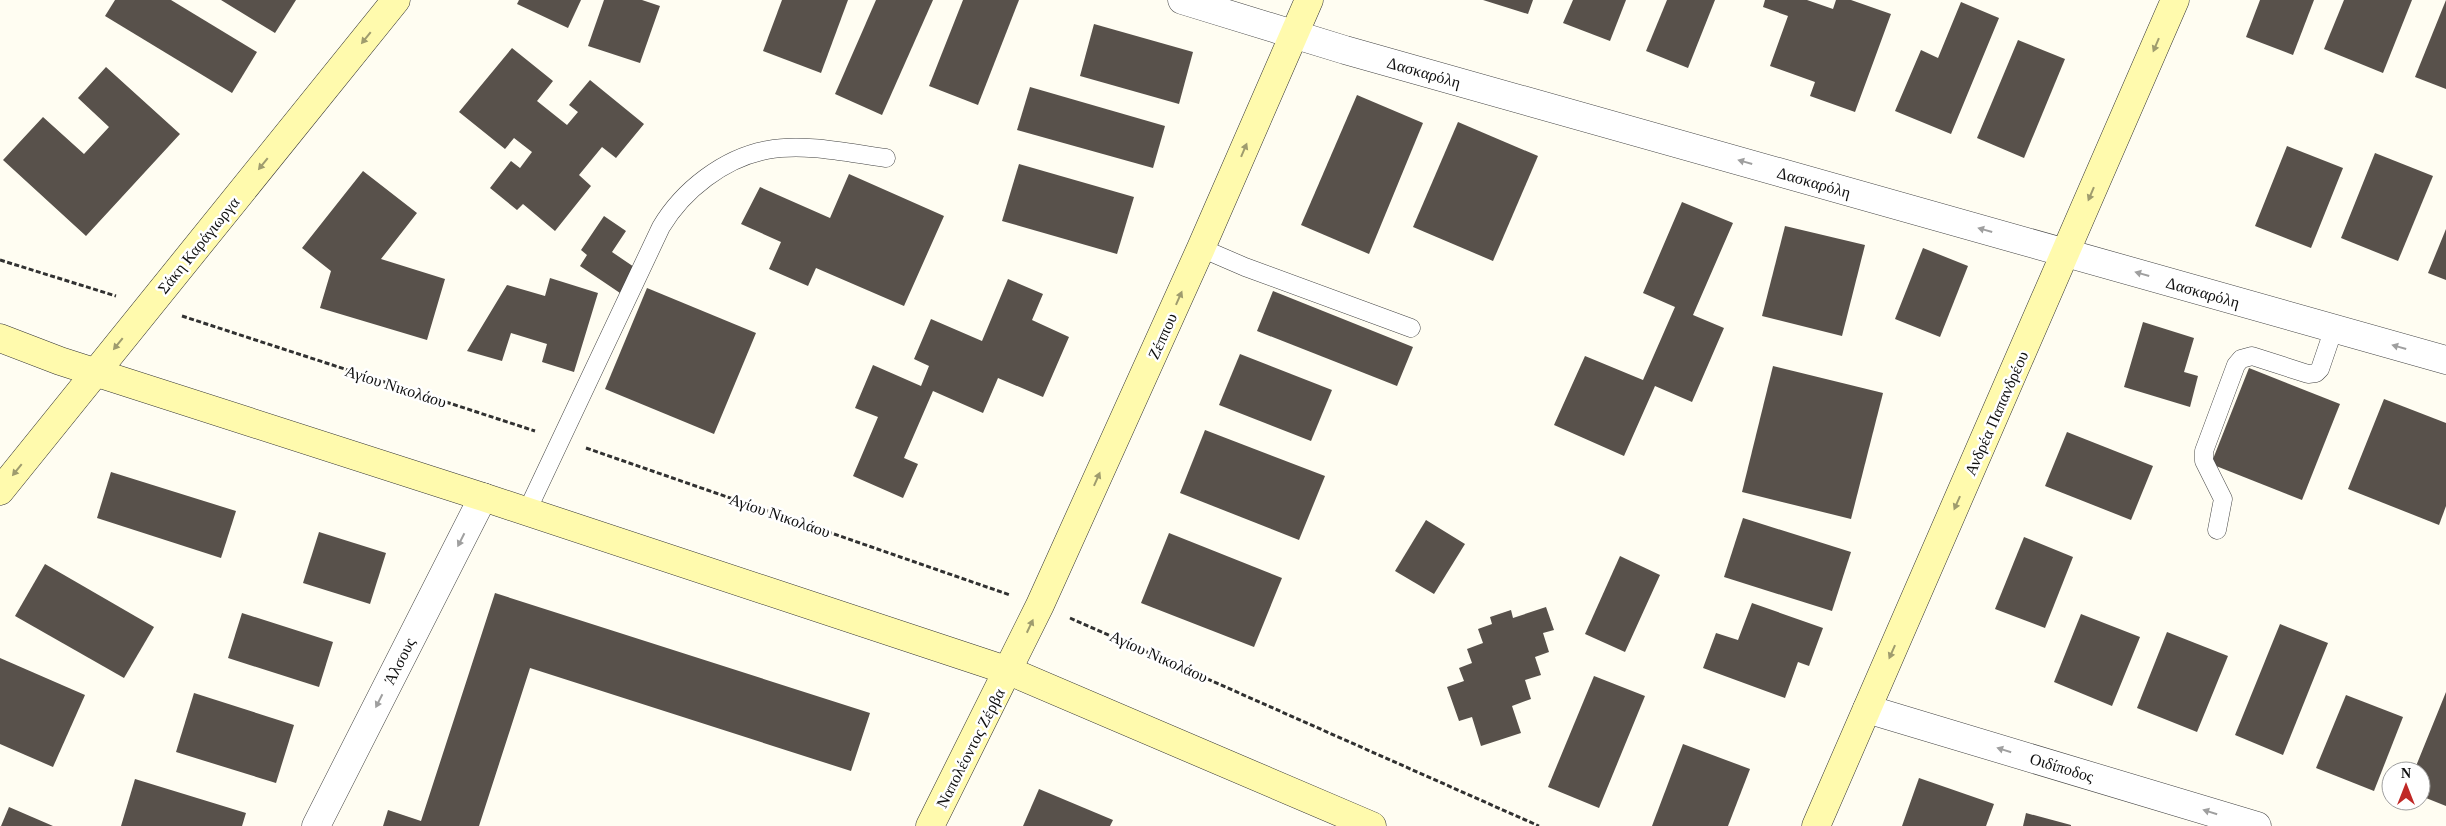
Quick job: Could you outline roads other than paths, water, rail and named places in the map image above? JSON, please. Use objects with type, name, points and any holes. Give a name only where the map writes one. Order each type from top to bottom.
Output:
[{"type":"street","name":"Σάκη Καράγιωργα","points":[[0,491],[396,0]]},
{"type":"street","name":"Δασκαρόλη","points":[[1182,0],[1294,35],[2446,360]]},
{"type":"street","name":"Ζέππου","points":[[1009,670],[1201,248],[1309,0]]},
{"type":"street","name":"Ανδρέα Παπανδρέου","points":[[1816,826],[2175,0]]},
{"type":"street","points":[[0,338],[60,361],[483,497],[1009,670],[1372,826]]},
{"type":"street","name":"Άλσους","points":[[316,826],[483,497]]},
{"type":"street","name":"Ναπολέοντος Ζέρβα","points":[[930,826],[1009,670]]},
{"type":"street","name":"Οιδίποδος","points":[[1867,708],[2257,826]]},
{"type":"lane","points":[[527,512],[661,227],[671,210],[688,193],[714,172],[737,160],[767,150],[801,148],[886,158]]},
{"type":"lane","points":[[1201,248],[1245,267],[1411,328]]},
{"type":"lane","points":[[2217,530],[2222,499],[2204,461],[2204,451],[2236,365],[2246,356],[2252,356],[2308,374],[2316,373],[2320,369],[2334,328]]}]
